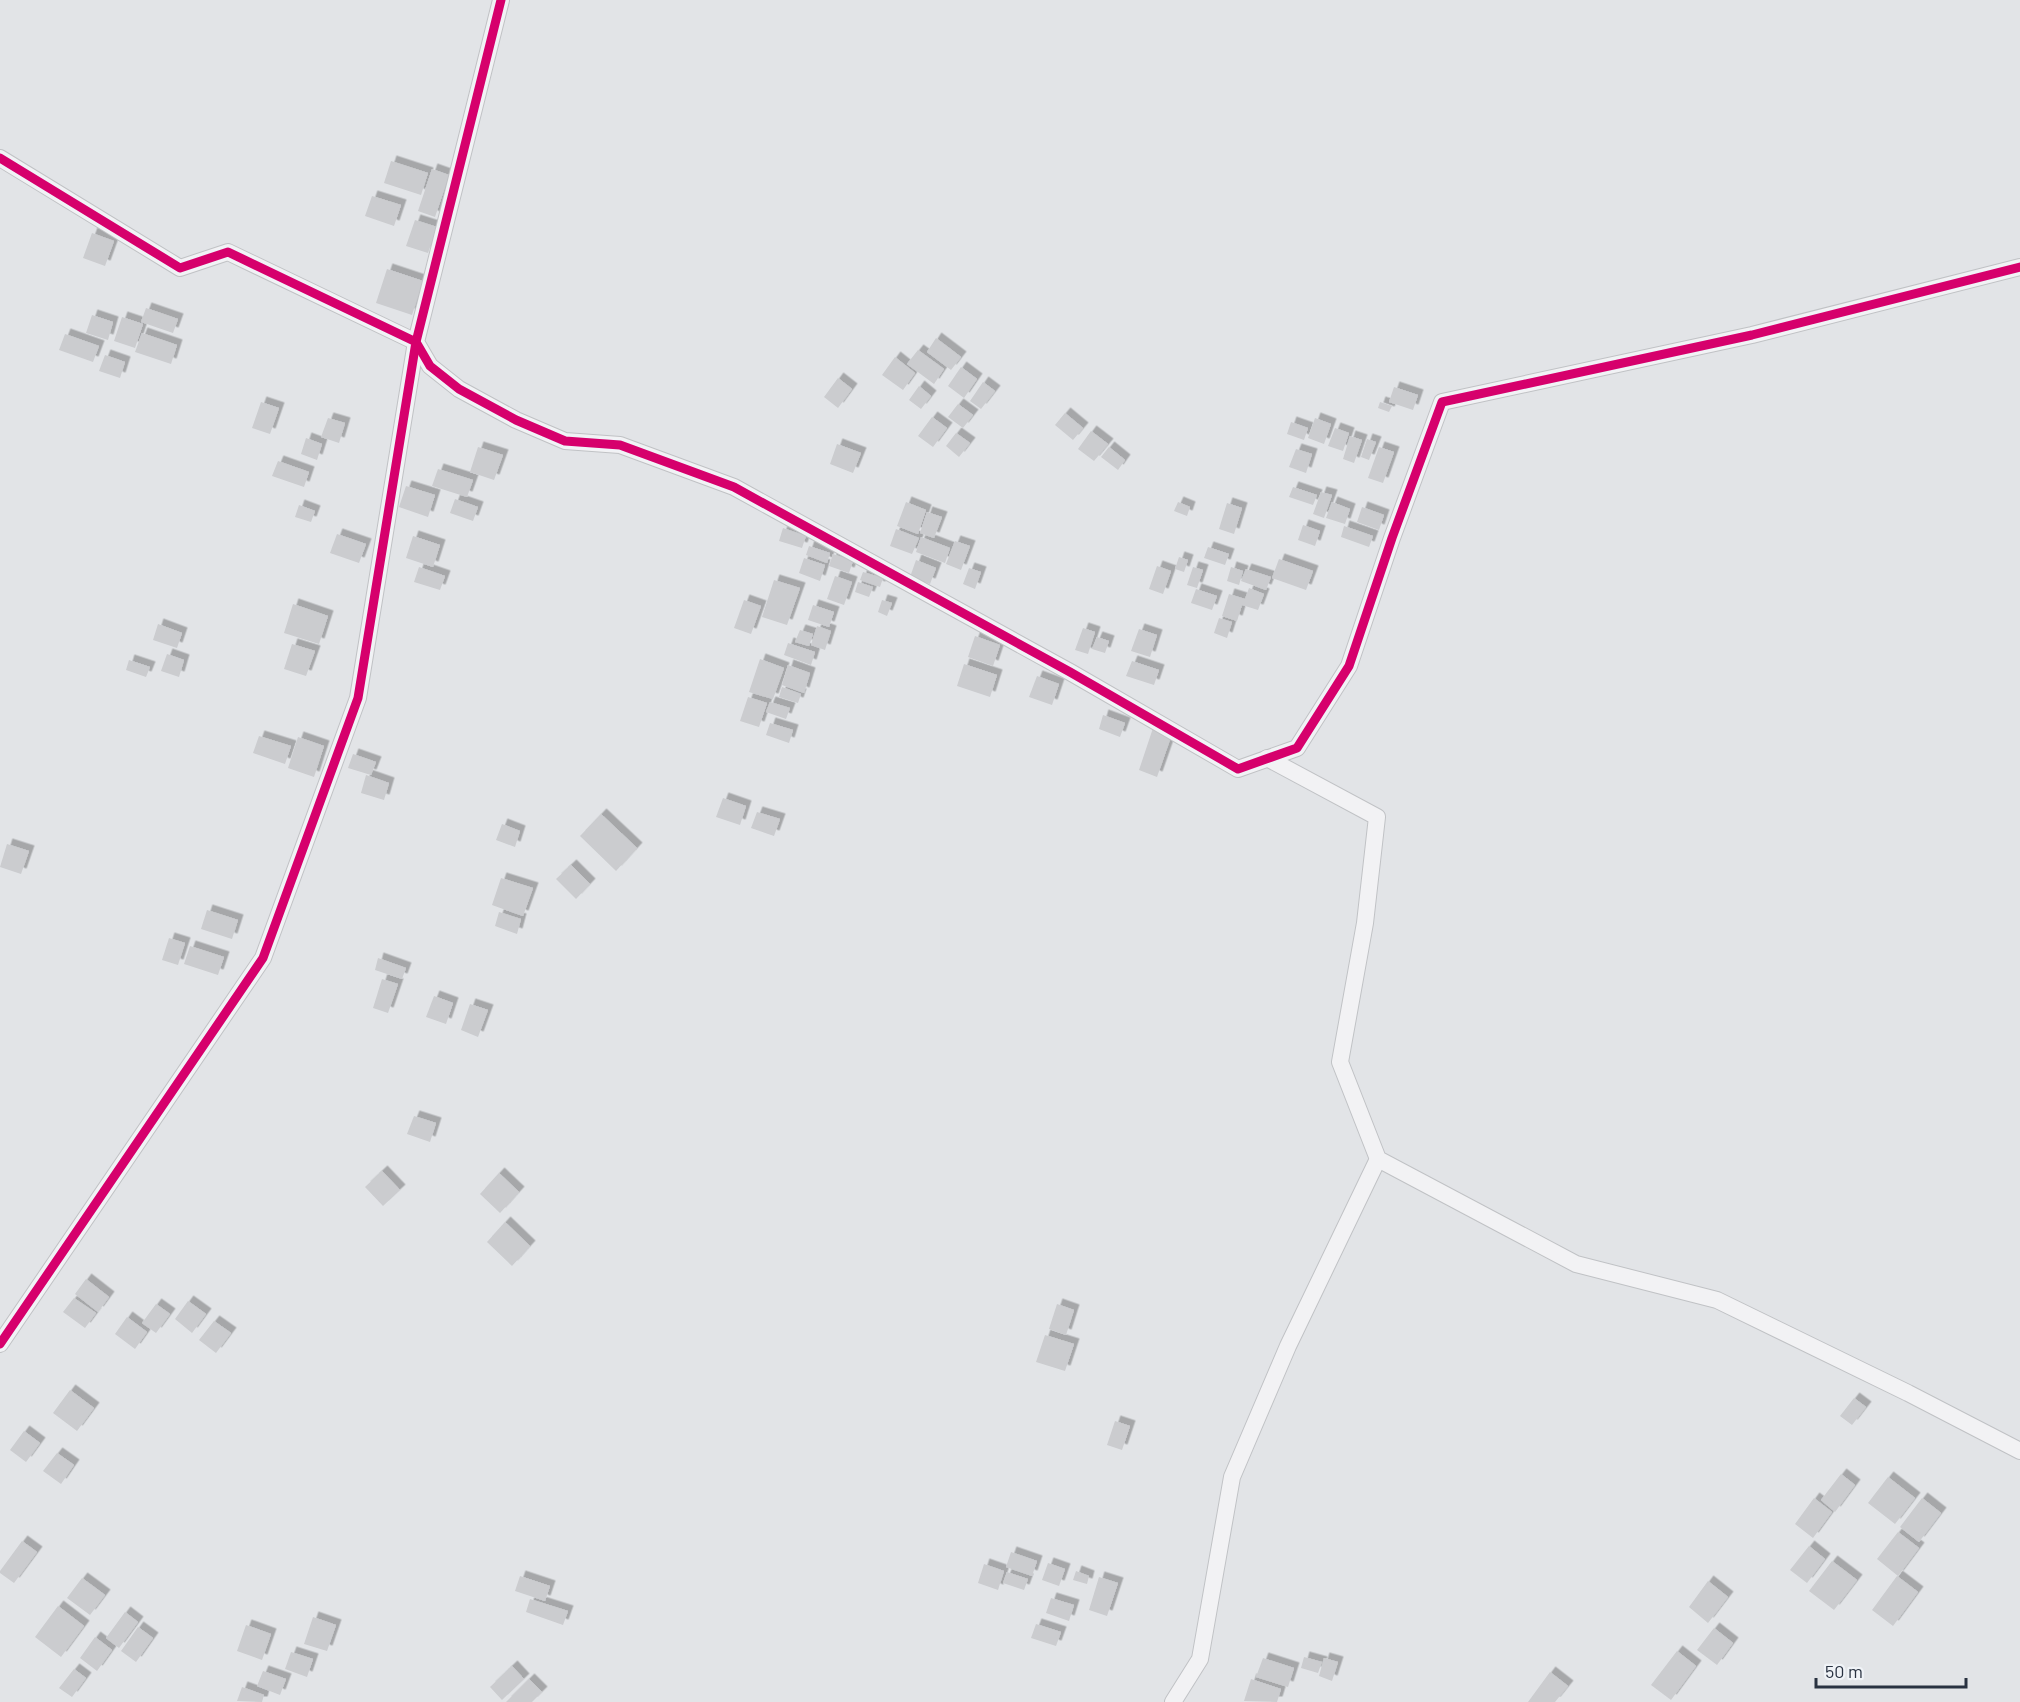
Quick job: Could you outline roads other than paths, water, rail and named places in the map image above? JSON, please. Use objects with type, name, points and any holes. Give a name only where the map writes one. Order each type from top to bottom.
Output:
[{"type":"street","points":[[0,1344],[263,958],[358,698],[416,342],[501,0]]},
{"type":"street","points":[[0,158],[180,268],[228,252],[416,342],[430,366],[459,389],[516,420],[564,441],[620,445],[734,487],[1070,672],[1238,769],[1296,748],[1349,666],[1392,538],[1442,402],[1752,335],[2020,267]]},
{"type":"street","points":[[1267,758],[1377,818],[1365,922],[1340,1062],[1378,1159],[1576,1264],[1717,1300],[1908,1393],[2020,1451]]},
{"type":"street","points":[[1173,1702],[1200,1659],[1232,1477],[1288,1346],[1378,1159]]}]
